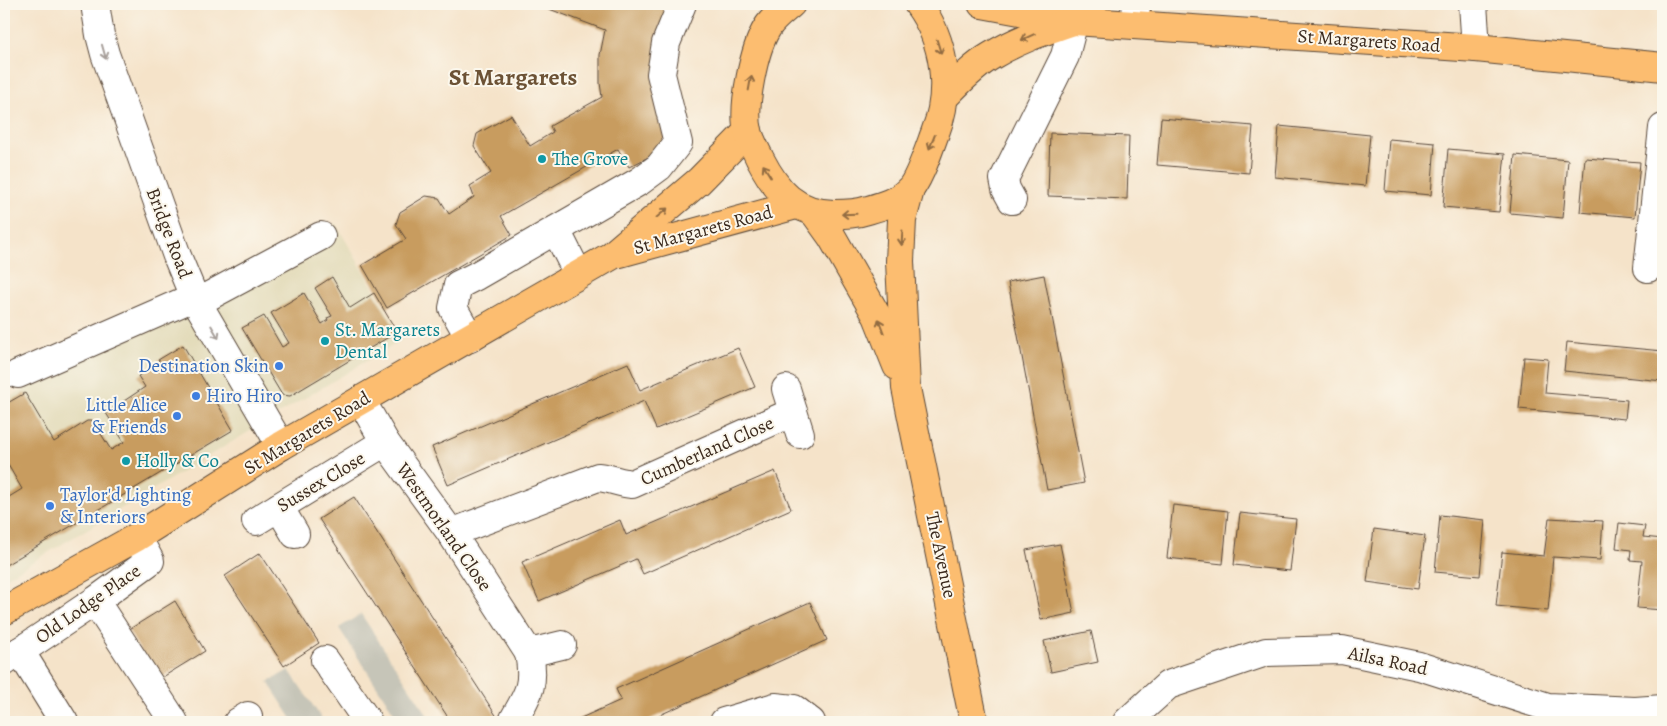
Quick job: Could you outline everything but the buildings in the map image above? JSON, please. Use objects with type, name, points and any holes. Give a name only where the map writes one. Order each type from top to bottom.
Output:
[{"type":"main road","points":[[748,131],[746,110],[755,56],[769,16],[791,4]]},
{"type":"main road","name":"The Avenue","points":[[918,4],[926,14],[941,48],[945,74],[945,96],[938,128],[924,163],[910,190],[902,220],[900,261],[906,388],[974,722]]},
{"type":"main road","name":"St Margarets Road","points":[[982,4],[1074,21]]},
{"type":"main road","name":"St Margarets Road","points":[[945,96],[961,80],[991,56],[1031,35],[1074,21],[1136,14],[1663,67]]},
{"type":"main road","name":"The Avenue","points":[[748,131],[766,171],[781,190],[805,208],[832,237],[877,316],[906,388]]},
{"type":"main road","name":"St Margarets Road","points":[[4,611],[137,537],[282,446],[611,256],[699,181],[748,131]]},
{"type":"main road","name":"St Margarets Road","points":[[611,256],[805,208],[855,214],[898,199],[910,190]]},
{"type":"street","name":"Bridge Road","points":[[95,4],[105,54],[177,256],[195,300],[282,446]]},
{"type":"street","points":[[470,338],[453,308],[458,285],[640,181],[659,167],[678,143],[661,74],[666,43],[682,4]]},
{"type":"street","points":[[1473,4],[1476,48]]},
{"type":"street","points":[[1012,200],[1006,189],[1004,179],[1065,56],[1074,21]]},
{"type":"street","points":[[1648,268],[1663,128]]},
{"type":"street","points":[[556,230],[578,274]]},
{"type":"street","points":[[18,374],[195,300],[321,236]]},
{"type":"street","name":"Westmorland Close","points":[[361,400],[385,442],[451,533],[529,653],[532,669],[529,693],[514,720],[515,722]]},
{"type":"street","name":"Cumberland Close","points":[[451,533],[598,477],[609,478],[624,484],[632,484],[793,412]]},
{"type":"street","name":"Sussex Close","points":[[256,521],[385,442]]},
{"type":"street","points":[[279,507],[295,534]]},
{"type":"street","name":"Old Lodge Place","points":[[12,657],[150,561],[137,537]]},
{"type":"street","points":[[95,601],[174,722]]},
{"type":"street","points":[[529,653],[562,645]]},
{"type":"street","name":"Ailsa Road","points":[[1127,722],[1168,685],[1266,652],[1342,650],[1419,666],[1548,707],[1635,711],[1663,709]]},
{"type":"street","points":[[12,657],[64,722]]},
{"type":"street","points":[[325,660],[368,722]]},
{"type":"street","points":[[724,722],[775,707],[794,710],[810,722]]},
{"type":"shaded area","points":[[336,224],[403,339],[4,579],[4,400]]},
{"type":"shaded area","points":[[361,614],[432,722],[400,722],[339,628]]},
{"type":"shaded area","points":[[289,670],[324,722],[294,722],[268,682]]},
{"type":"place","name":"The Grove","points":[[542,159]]},
{"type":"place","name":"St. Margarets Dental","points":[[325,341]]},
{"type":"place","name":"Destination Skin","points":[[279,366]]},
{"type":"place","name":"Hiro Hiro","points":[[196,396]]},
{"type":"place","name":"Little Alice & Friends","points":[[177,416]]},
{"type":"place","name":"Holly & Co","points":[[126,461]]},
{"type":"place","name":"Taylor'd Lighting & Interiors","points":[[50,506]]},
{"type":"district","name":"St Margarets","points":[[513,77]]}]
